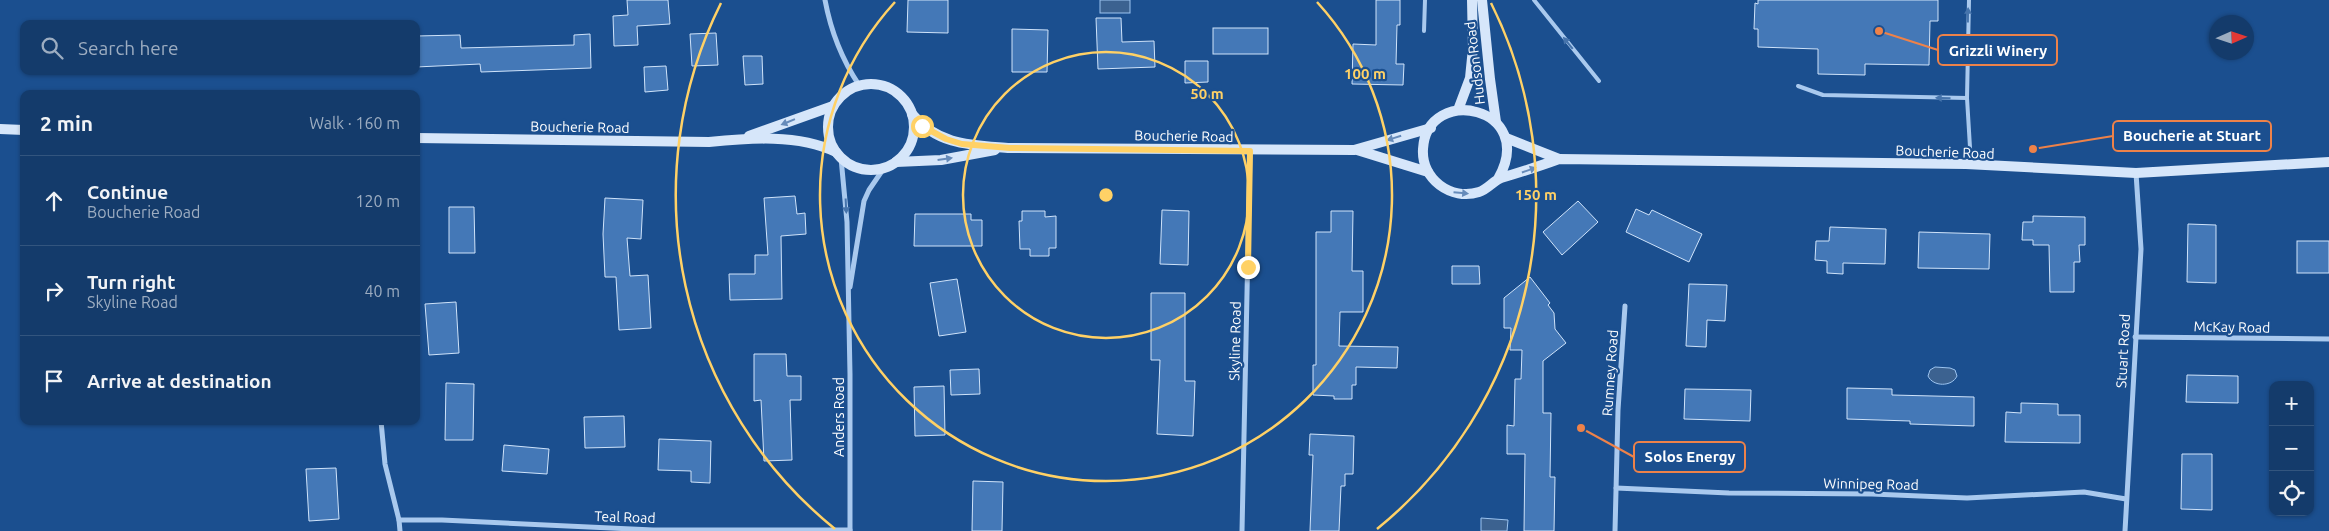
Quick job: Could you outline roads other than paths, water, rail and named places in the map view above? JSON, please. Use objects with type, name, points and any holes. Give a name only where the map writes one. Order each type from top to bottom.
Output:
[{"type":"main road","name":"Hudson Road","points":[[1458,110],[1470,78],[1473,48],[1472,0]]},
{"type":"main road","name":"Hudson Road","points":[[1482,0],[1496,122]]},
{"type":"main road","points":[[870,84],[892,89],[908,104],[912,114],[914,127],[912,141],[906,153],[896,162],[873,171],[861,169],[838,155],[828,134],[829,115],[833,106],[844,93],[859,86],[870,84]]},
{"type":"main road","name":"Boucherie Road","points":[[743,139],[833,106]]},
{"type":"main road","points":[[1458,110],[1473,110],[1485,114],[1496,122],[1506,138],[1508,157],[1498,179]]},
{"type":"main road","name":"Boucherie Road","points":[[912,114],[922,126],[946,139],[962,144],[1010,148],[1250,151],[1357,150],[1430,128],[1439,118],[1458,110]]},
{"type":"main road","points":[[1428,172],[1423,149],[1430,128]]},
{"type":"main road","points":[[0,129],[20,130]]},
{"type":"main road","name":"Boucherie Road","points":[[420,138],[709,142],[743,139],[820,144],[838,155]]},
{"type":"main road","name":"Boucherie Road","points":[[1506,138],[1559,159]]},
{"type":"main road","name":"Boucherie Road","points":[[896,162],[941,160],[1010,148]]},
{"type":"main road","name":"Boucherie Road","points":[[1357,150],[1428,172],[1437,184],[1460,194],[1480,192],[1498,179],[1559,159],[1971,166],[2136,173],[2329,162]]},
{"type":"street","points":[[825,0],[831,29],[839,51],[859,86]]},
{"type":"street","name":"Skyline Road","points":[[1242,531],[1250,151]]},
{"type":"street","name":"Anders Road","points":[[838,155],[847,222],[847,302],[850,357],[850,531]]},
{"type":"street","name":"Anders Road","points":[[847,302],[864,201],[884,168]]},
{"type":"street","name":"Stuart Road","points":[[2125,531],[2141,249],[2136,173]]},
{"type":"street","name":"Rumney Road","points":[[1615,531],[1625,306]]},
{"type":"street","name":"McKay Road","points":[[2135,337],[2329,339]]},
{"type":"street","points":[[381,425],[385,464],[400,531]]},
{"type":"street","name":"Winnipeg Road","points":[[1616,488],[1728,493],[1872,494],[1967,498],[2084,492],[2126,499]]},
{"type":"street","name":"Teal Road","points":[[399,520],[442,520],[652,530],[850,531]]},
{"type":"lane","points":[[1424,0],[1424,31]]},
{"type":"lane","points":[[1534,0],[1599,81]]},
{"type":"lane","points":[[1969,0],[1967,98],[1971,166]]},
{"type":"lane","points":[[1798,86],[1822,95],[1967,98]]},
{"type":"water","points":[[1100,0],[1130,0],[1130,13],[1100,13]]},
{"type":"water","points":[[1935,367],[1955,370],[1957,376],[1955,380],[1947,384],[1938,384],[1930,380],[1928,376],[1930,370]]},
{"type":"water","points":[[1481,518],[1508,520],[1507,531],[1481,531]]},
{"type":"place","name":"Grizzli Winery","points":[[1879,31]]},
{"type":"place","name":"Boucherie at Stuart","points":[[2033,149]]},
{"type":"place","name":"Solos Energy","points":[[1581,428]]}]
